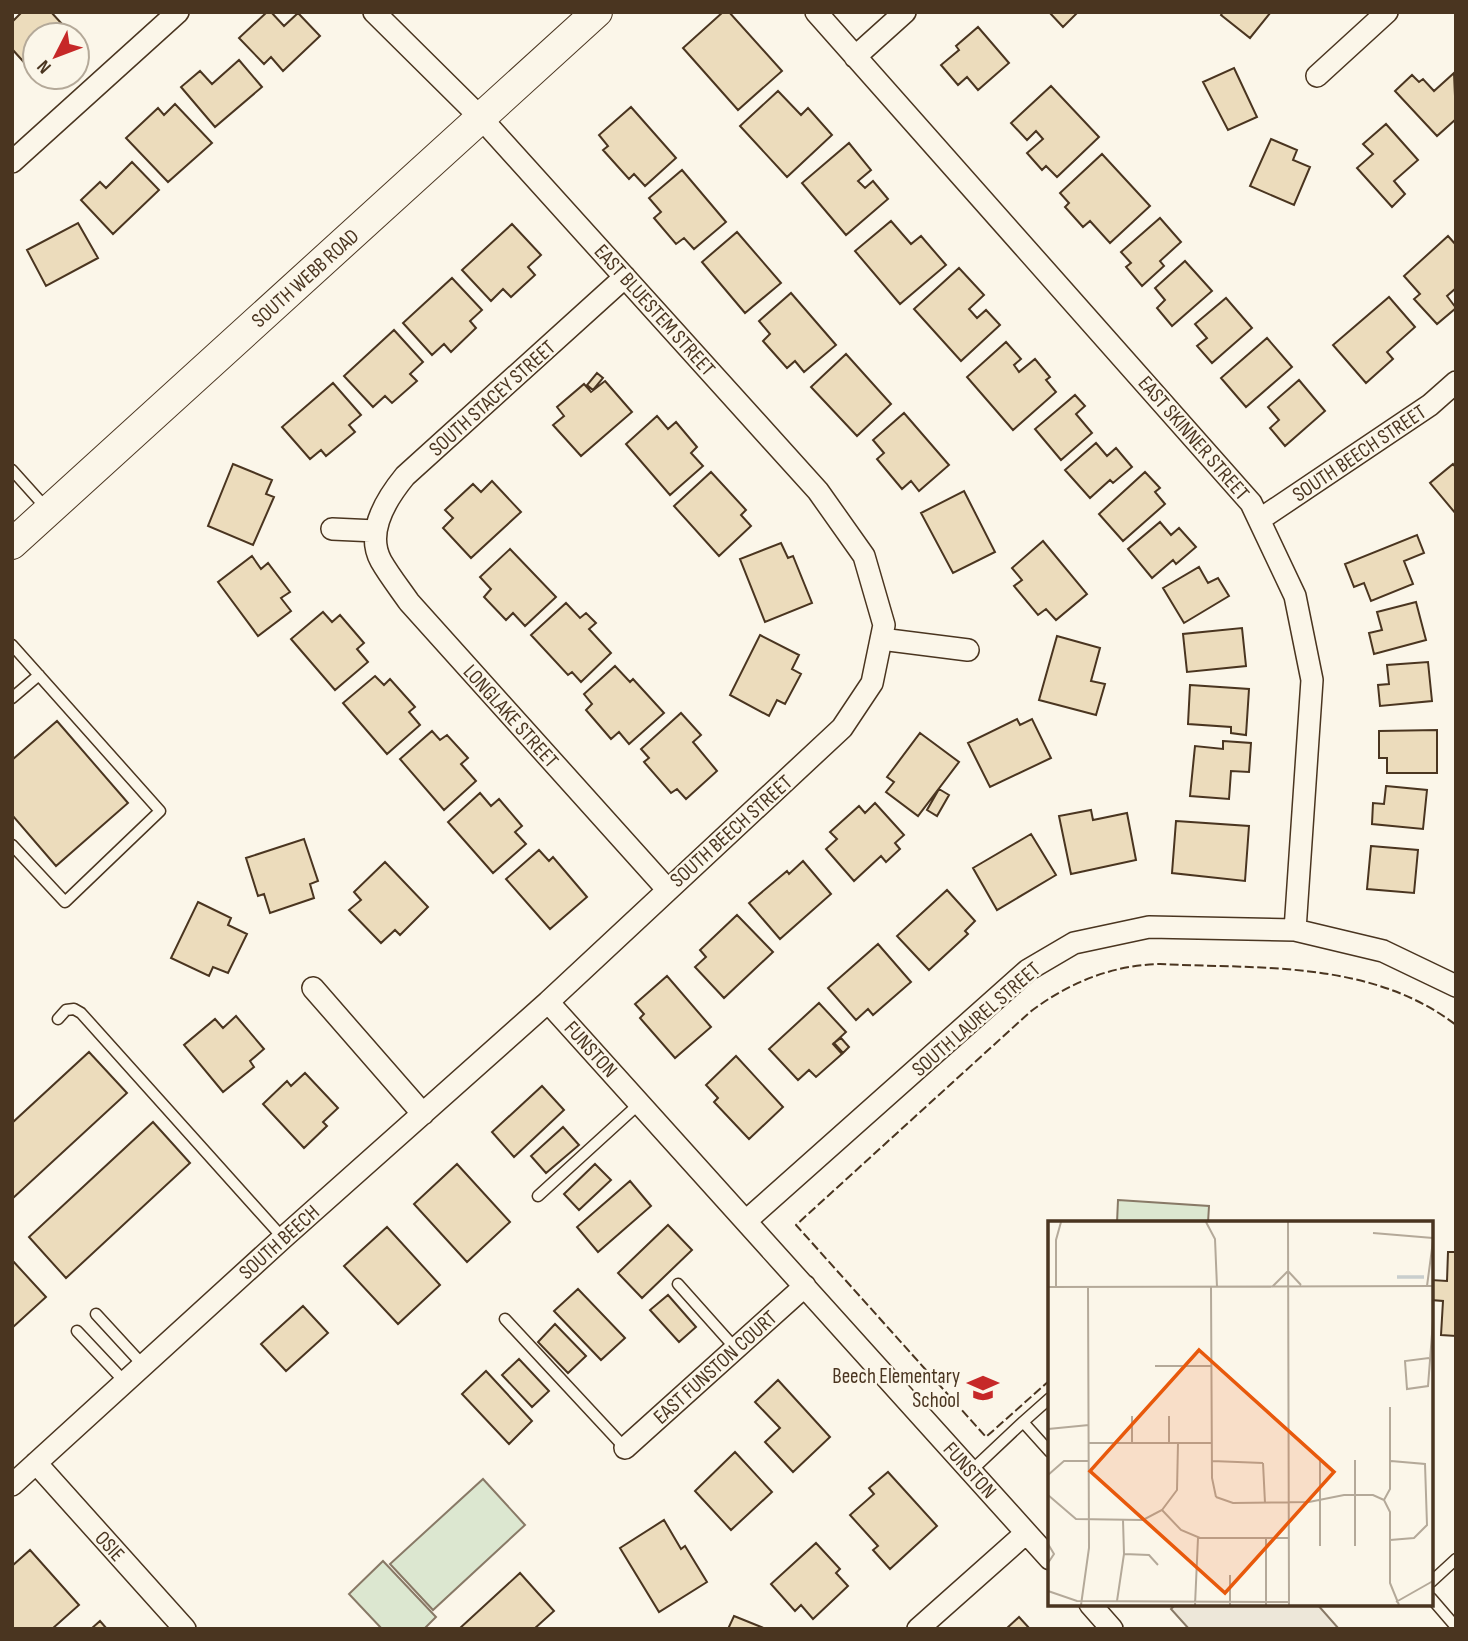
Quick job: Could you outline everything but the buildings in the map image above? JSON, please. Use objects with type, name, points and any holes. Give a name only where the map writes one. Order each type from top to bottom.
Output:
[{"type":"main road","name":"SOUTH WEBB ROAD","points":[[12,544],[597,12]]},
{"type":"street","points":[[12,162],[178,12]]},
{"type":"street","name":"EAST BLUESTEM STREET","points":[[374,12],[481,117],[818,491],[864,556],[884,625],[881,639]]},
{"type":"street","name":"EAST SKINNER STREET","points":[[816,12],[1251,503],[1295,596],[1312,680],[1295,930]]},
{"type":"street","points":[[855,57],[905,12]]},
{"type":"street","points":[[1317,76],[1387,12]]},
{"type":"street","name":"SOUTH STACEY STREET","points":[[376,531],[388,497],[405,476],[625,277]]},
{"type":"street","name":"SOUTH BEECH STREET","points":[[1259,520],[1430,405],[1456,382]]},
{"type":"street","points":[[332,529],[376,531]]},
{"type":"street","name":"LONGLAKE STREET","points":[[376,531],[379,558],[409,602],[667,889]]},
{"type":"street","points":[[881,639],[968,650]]},
{"type":"street","name":"SOUTH BEECH STREET","points":[[548,1002],[842,729],[872,683],[881,639]]},
{"type":"street","name":"SOUTH LAUREL STREET","points":[[746,1221],[1028,970],[1074,943],[1149,927],[1295,930]]},
{"type":"street","points":[[1295,930],[1383,951],[1456,986]]},
{"type":"street","points":[[313,988],[423,1114]]},
{"type":"street","name":"FUNSTON","points":[[548,1002],[1048,1557]]},
{"type":"street","name":"SOUTH BEECH","points":[[12,1485],[142,1364],[548,1002]]},
{"type":"street","name":"EAST FUNSTON COURT","points":[[625,1448],[805,1286]]},
{"type":"street","name":"OSIE","points":[[36,1463],[184,1629]]},
{"type":"street","points":[[918,1629],[1026,1533]]},
{"type":"street","points":[[1092,1606],[1112,1629]]},
{"type":"lane","points":[[12,470],[48,511]]},
{"type":"lane","points":[[12,645],[160,811],[65,902],[12,845]]},
{"type":"lane","points":[[12,698],[39,675]]},
{"type":"lane","points":[[58,1019],[66,1010],[74,1009],[81,1013],[283,1237]]},
{"type":"lane","points":[[538,1196],[640,1103]]},
{"type":"lane","points":[[678,1284],[736,1349]]},
{"type":"lane","points":[[96,1314],[142,1364]]},
{"type":"lane","points":[[505,1319],[625,1448]]},
{"type":"lane","points":[[77,1331],[124,1381]]},
{"type":"lane","points":[[971,1471],[1048,1400]]},
{"type":"lane","points":[[1023,1422],[1048,1450]]},
{"type":"lane","points":[[1433,1580],[1456,1559]]},
{"type":"lane","points":[[1433,1600],[1456,1627]]},
{"type":"green space","points":[[1118,1200],[1209,1206],[1208,1221],[1117,1221]]},
{"type":"green space","points":[[483,1479],[525,1525],[433,1610],[390,1564]]},
{"type":"green space","points":[[383,1561],[436,1617],[424,1629],[382,1629],[349,1594]]},
{"type":"shaded area","points":[[1174,1606],[1319,1606],[1339,1629],[1189,1629],[1171,1609]]},
{"type":"fence","points":[[1048,1382],[986,1437],[796,1225],[1030,1012],[1075,984],[1108,972],[1160,964],[1314,972],[1352,978],[1388,989],[1423,1004],[1456,1025]]},
{"type":"place","name":"Beech Elementary School","points":[[983,1388]]}]
